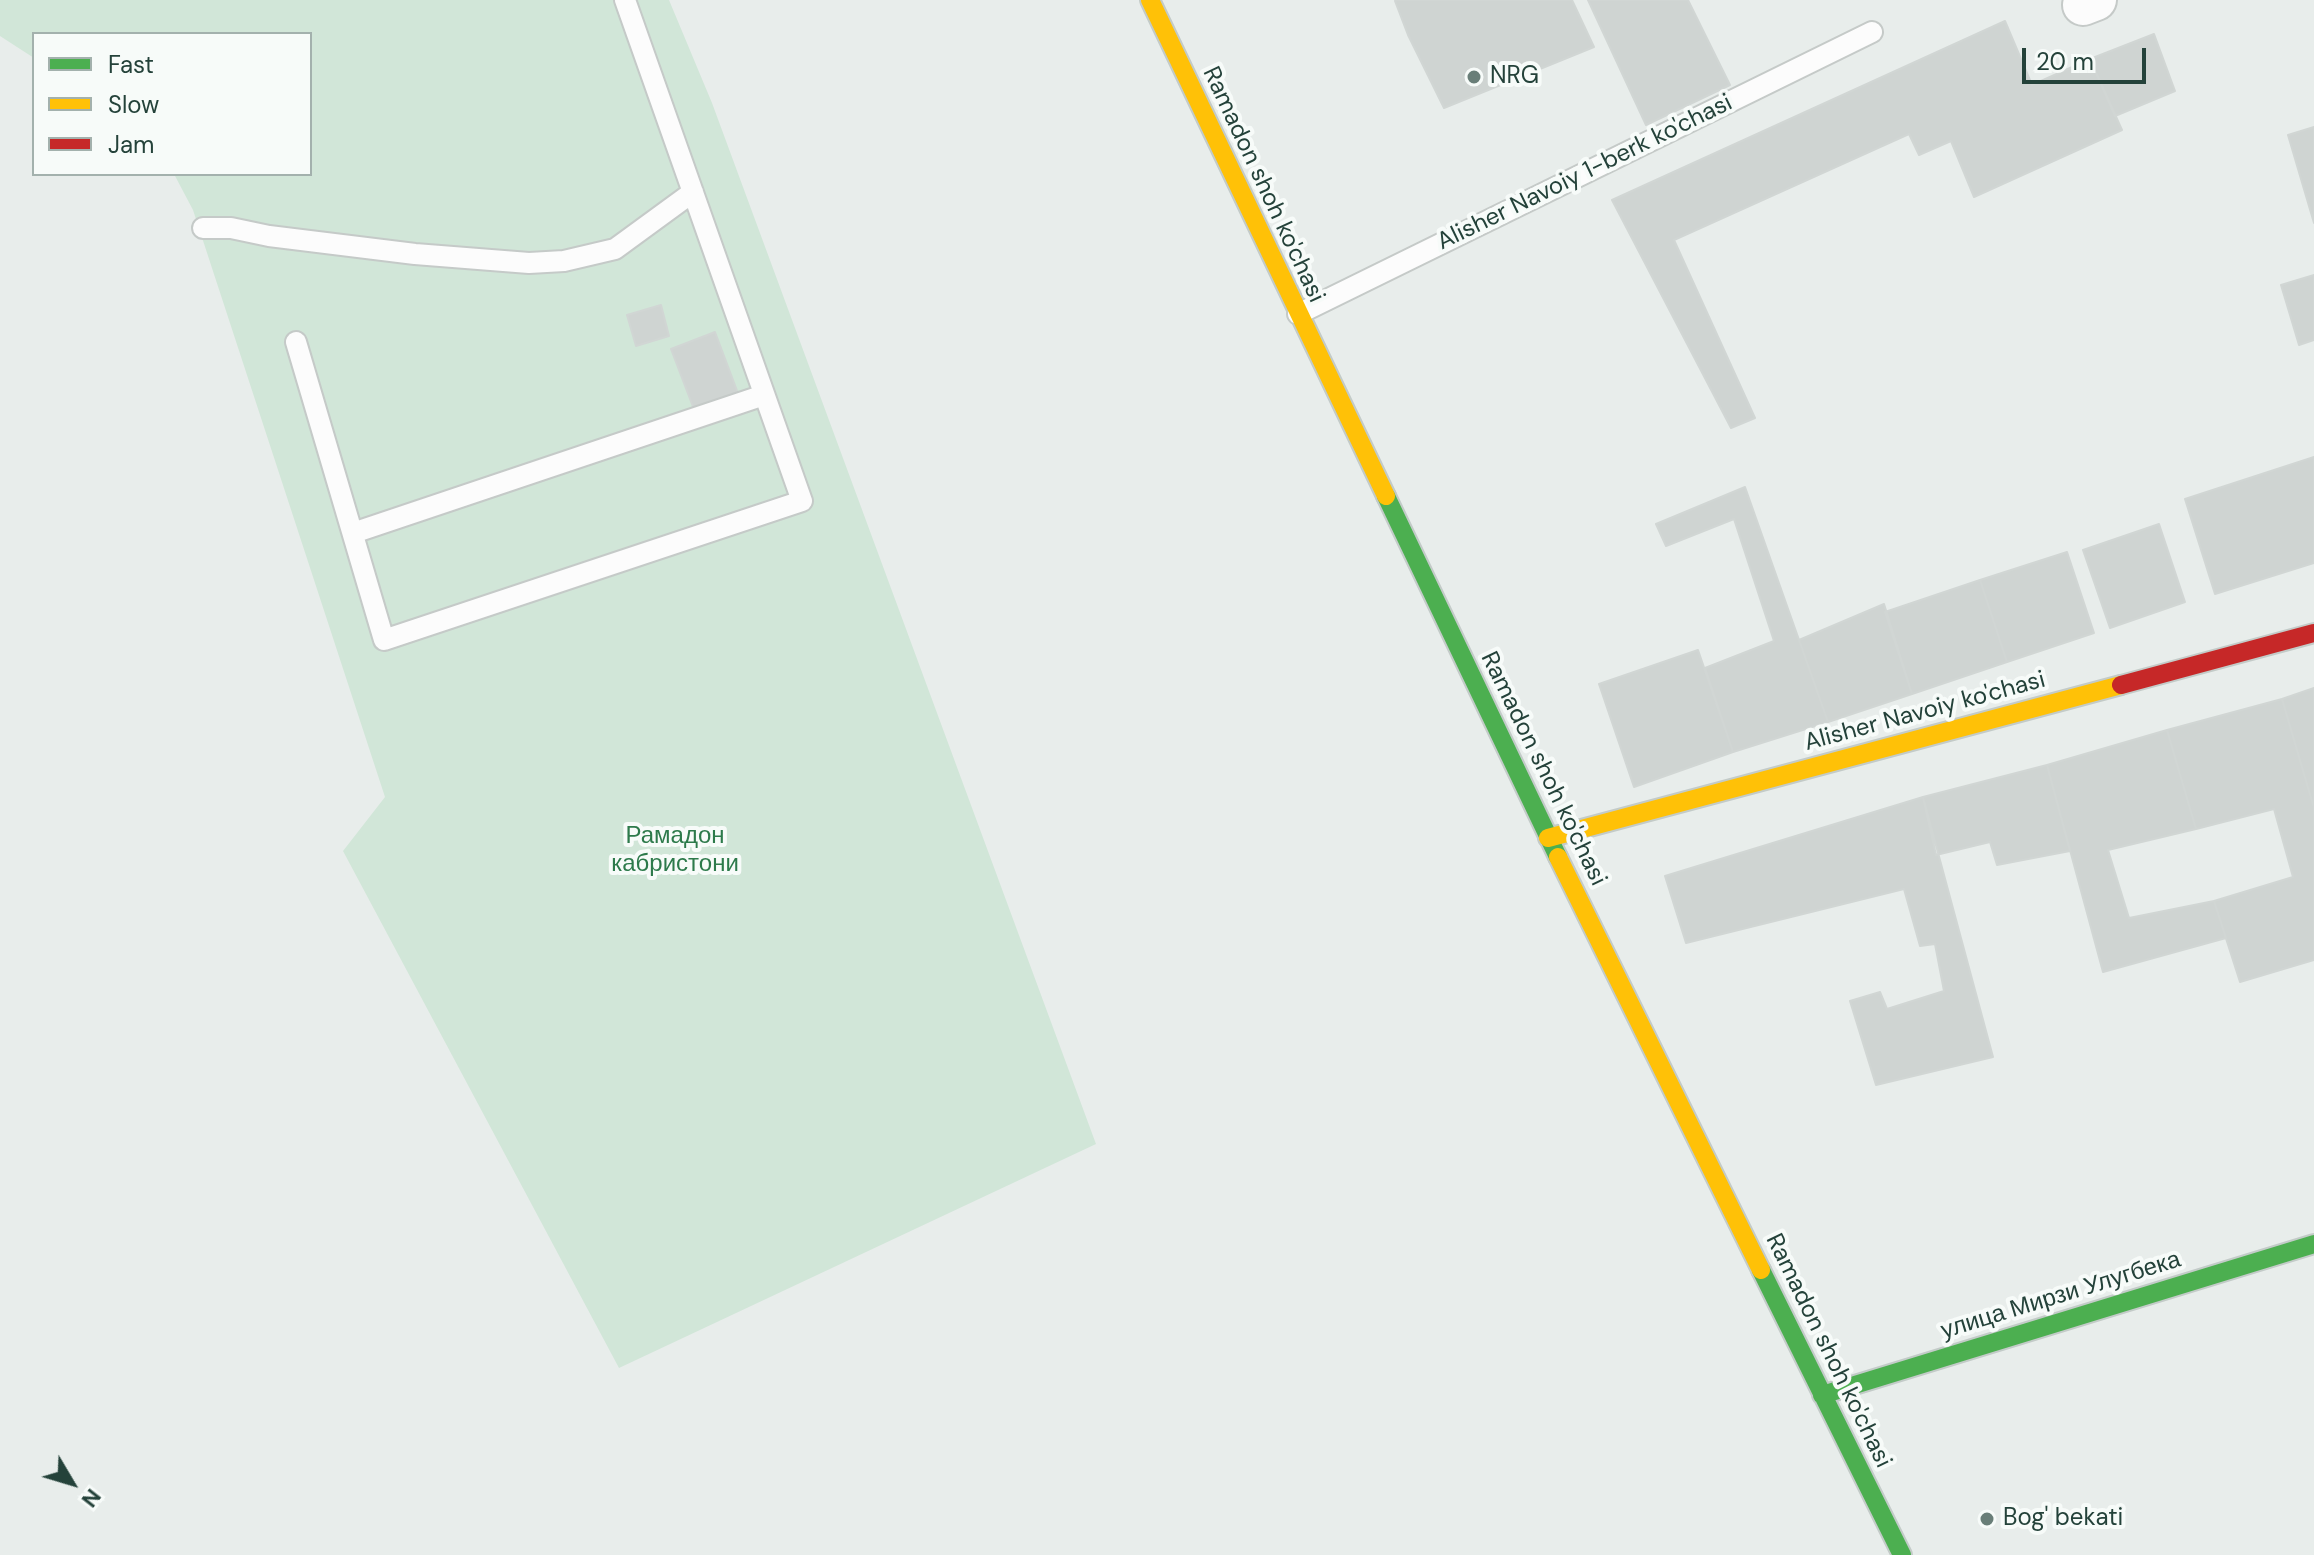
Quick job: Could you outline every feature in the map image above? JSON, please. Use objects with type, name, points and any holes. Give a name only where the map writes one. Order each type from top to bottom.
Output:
[{"type":"main road","name":"Ramadon shoh ko'chasi","points":[[1150,0],[1548,838],[1902,1555]]},
{"type":"main road","name":"Alisher Navoiy ko'chasi","points":[[1548,838],[2314,633]]},
{"type":"main road","name":"улица Мирзи Улугбека","points":[[1822,1395],[2314,1244]]},
{"type":"lane","points":[[296,342],[384,640],[802,501],[625,0]]},
{"type":"lane","name":"Alisher Navoiy 1-berk ko'chasi","points":[[1298,314],[1872,32]]},
{"type":"lane","points":[[203,228],[231,228],[269,236],[415,254],[529,263],[564,261],[615,249],[693,192]]},
{"type":"lane","points":[[353,533],[764,395]]},
{"type":"green space","name":"Рамадон кабристони","points":[[0,0],[669,0],[712,103],[1096,1144],[619,1368],[343,851],[385,797],[193,210],[175,176],[312,176],[312,32],[32,32],[32,57],[0,36]]},
{"type":"building","name":"NRG","points":[[1397,0],[1572,0],[1594,47],[1444,108],[1408,35]]},
{"type":"building","points":[[1588,0],[1688,0],[1730,85],[1646,125]]},
{"type":"building","points":[[2005,21],[2032,85],[2090,59],[2122,130],[1974,197],[1951,141],[1919,155],[1909,134],[1674,240],[1755,418],[1731,428],[1612,200]]},
{"type":"building","points":[[2154,34],[2175,91],[2115,116],[2090,59]]},
{"type":"building","points":[[2314,127],[2314,223],[2288,135]]},
{"type":"building","points":[[2314,275],[2314,340],[2299,345],[2281,285]]},
{"type":"building","points":[[661,305],[669,336],[636,346],[627,315]]},
{"type":"building","points":[[715,332],[739,396],[695,412],[671,349]]},
{"type":"building","points":[[2314,457],[2314,563],[2215,594],[2185,499]]},
{"type":"building","points":[[1745,487],[1828,722],[1733,752],[1705,668],[1774,641],[1734,519],[1666,546],[1656,524]]},
{"type":"building","points":[[2159,524],[2185,602],[2110,628],[2083,550]]},
{"type":"building","points":[[2067,552],[2094,633],[2007,662],[1980,580]]},
{"type":"building","points":[[1980,580],[2007,662],[1912,694],[1885,612]]},
{"type":"building","points":[[1884,604],[1912,694],[1828,722],[1799,640]]},
{"type":"building","points":[[1698,650],[1733,752],[1634,787],[1599,684]]},
{"type":"building","points":[[2314,688],[2314,808],[2282,699]]},
{"type":"building","points":[[2282,699],[2314,808],[2314,960],[2240,982],[2214,901],[2293,877],[2274,809],[2196,829],[2167,730]]},
{"type":"building","points":[[2167,730],[2196,829],[2108,850],[2129,918],[2214,901],[2226,938],[2103,972],[2047,765]]},
{"type":"building","points":[[2047,765],[2070,851],[1997,865],[1990,842],[1936,855],[1923,797]]},
{"type":"building","points":[[1923,797],[1993,1057],[1876,1085],[1850,1001],[1880,992],[1887,1009],[1944,991],[1935,944],[1920,946],[1904,889],[1686,943],[1665,876]]},
{"type":"traffic: fast","points":[[1386,496],[1558,857]]},
{"type":"traffic: fast","points":[[1822,1395],[2314,1244]]},
{"type":"traffic: fast","points":[[1761,1270],[1902,1555]]},
{"type":"traffic: slow","points":[[1150,0],[1386,496]]},
{"type":"traffic: slow","points":[[1548,838],[2121,685]]},
{"type":"traffic: slow","points":[[1558,857],[1761,1270]]},
{"type":"traffic: jam","points":[[2121,685],[2314,633]]},
{"type":"place","name":"NRG","points":[[1474,77]]},
{"type":"place","name":"Bog' bekati","points":[[1987,1519]]}]
